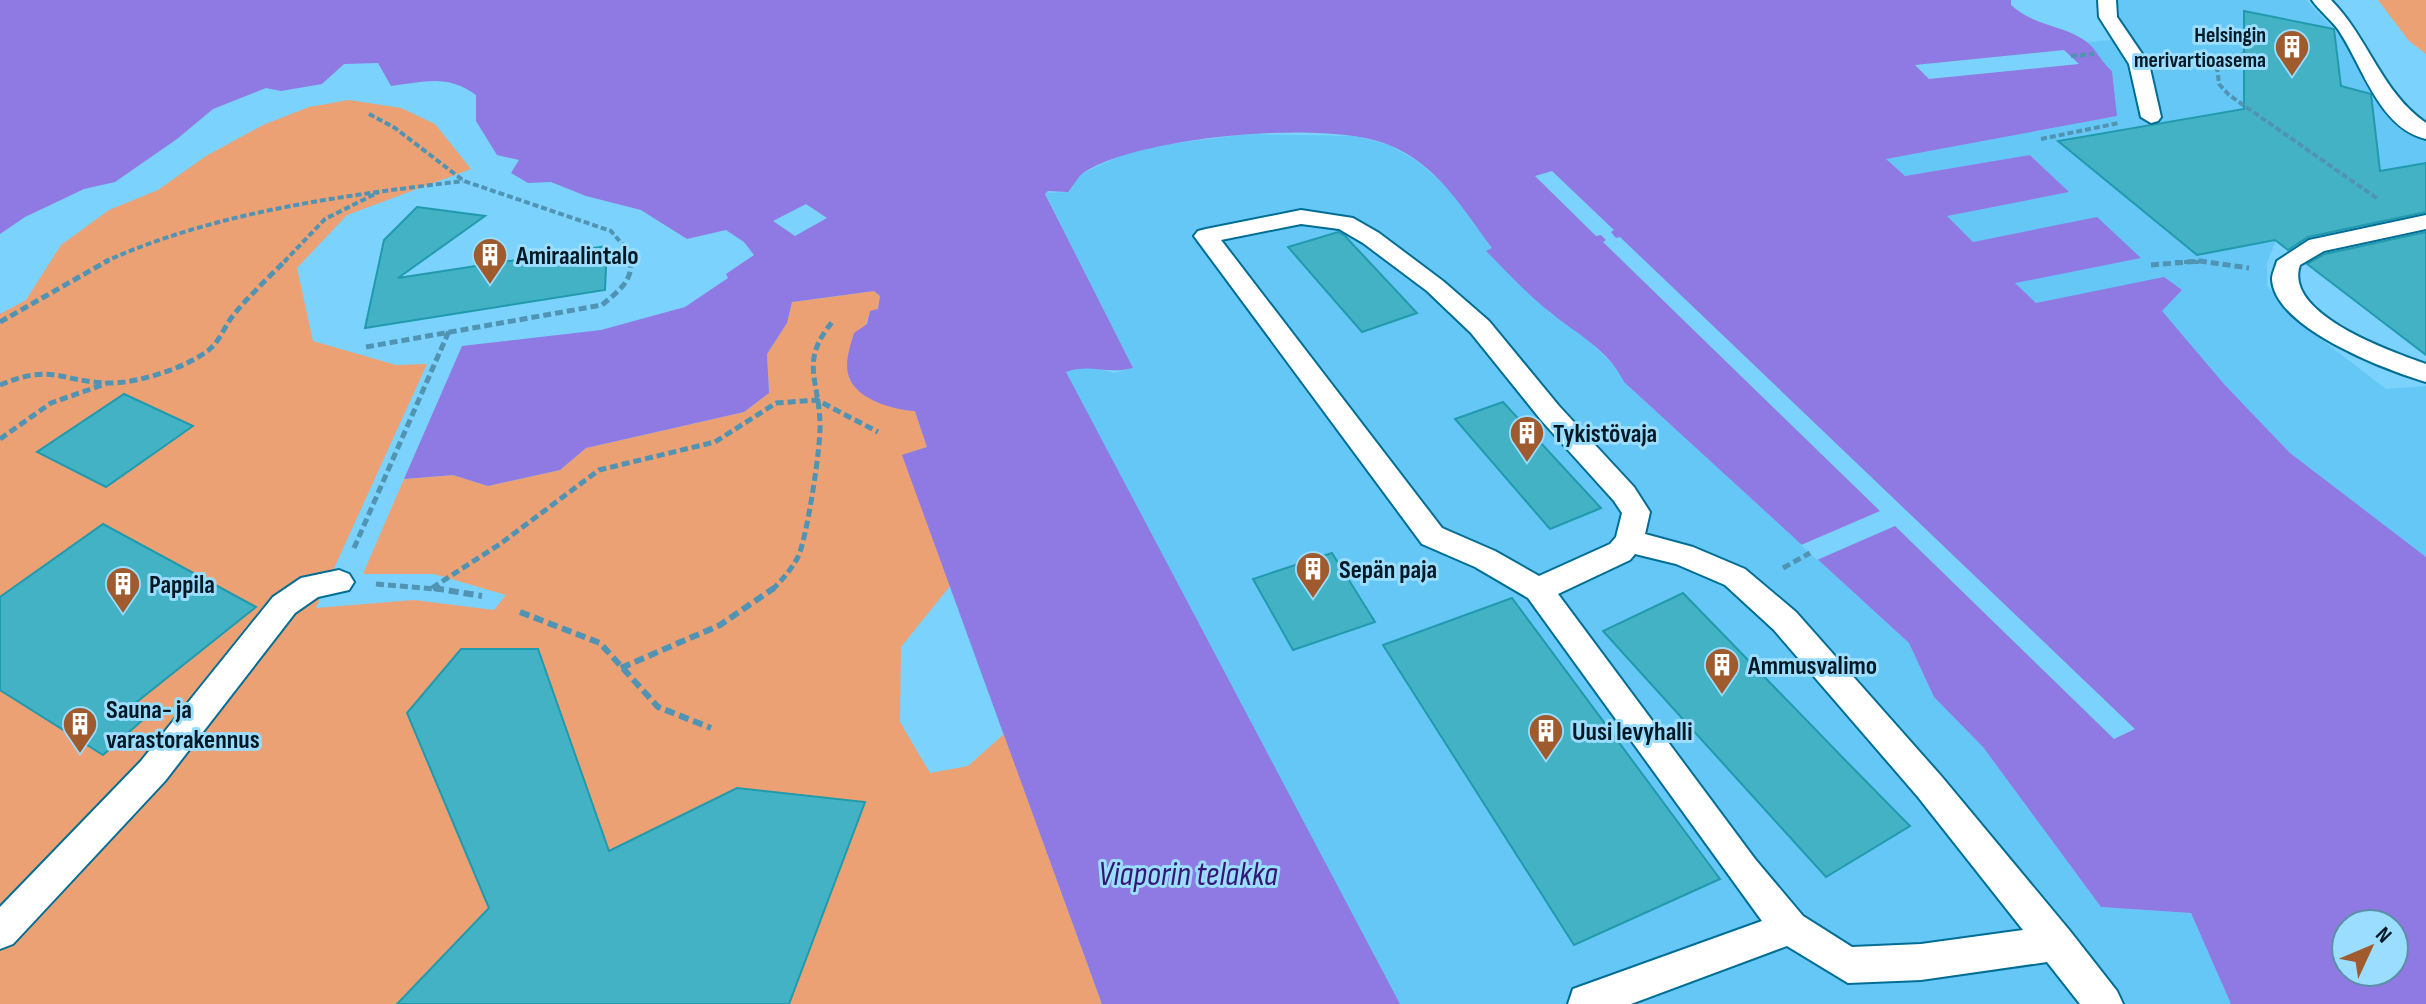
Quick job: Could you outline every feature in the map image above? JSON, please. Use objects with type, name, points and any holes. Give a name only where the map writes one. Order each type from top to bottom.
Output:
[{"type":"lane","points":[[2107,0],[2108,17],[2139,64],[2151,117]]},
{"type":"lane","points":[[2321,0],[2349,31],[2366,65],[2397,111],[2406,121],[2426,133]]},
{"type":"lane","points":[[1538,590],[1620,552],[1629,541],[1636,512],[1624,494],[1550,413],[1480,327],[1435,286],[1371,238],[1345,223],[1301,217],[1206,236],[1432,536],[1485,559],[1538,590],[1743,870],[1790,928],[1848,965],[1921,962],[2057,943]]},
{"type":"lane","points":[[2426,222],[2317,245],[2289,261],[2284,280],[2291,297],[2318,325],[2400,365],[2426,373]]},
{"type":"lane","points":[[1629,541],[1683,555],[1735,577],[1785,621],[1930,787],[2104,1004]]},
{"type":"lane","points":[[0,932],[153,771],[284,605],[311,586],[339,582]]},
{"type":"lane","points":[[1586,1002],[1790,928]]},
{"type":"path","points":[[2192,64],[2217,66],[2243,59],[2244,52]]},
{"type":"path","points":[[2217,66],[2219,84],[2229,95],[2381,201]]},
{"type":"path","points":[[366,347],[602,305],[624,286],[632,269],[629,252],[611,231],[464,181],[445,170],[403,132],[369,114]]},
{"type":"path","points":[[2041,139],[2151,117]]},
{"type":"path","points":[[0,322],[99,264],[152,240],[321,198],[464,181]]},
{"type":"path","points":[[0,439],[51,403],[109,383],[166,372],[213,347],[233,315],[325,219],[385,189]]},
{"type":"path","points":[[2151,265],[2168,261],[2196,261],[2286,274]]},
{"type":"path","points":[[621,668],[732,618],[775,590],[798,556],[820,444],[811,366],[814,342],[833,321]]},
{"type":"path","points":[[449,331],[339,582],[432,588],[482,596]]},
{"type":"path","points":[[0,385],[24,375],[48,372],[109,383]]},
{"type":"path","points":[[432,588],[500,544],[599,470],[715,442],[776,403],[817,400],[878,432]]},
{"type":"path","points":[[520,612],[600,643],[658,707],[711,728]]},
{"type":"shaded area","points":[[2107,0],[2306,0],[2344,40],[2375,99],[2400,124],[2426,139],[2426,194],[2276,240],[2267,263],[2267,286],[2313,333],[2386,389],[2426,386],[2426,557],[2290,453],[2224,384],[2161,311],[2164,278],[2036,303],[2014,282],[2140,258],[2097,218],[1973,242],[1946,216],[2068,192],[2031,155],[1904,176],[1885,159],[2116,116],[2112,71],[2100,61],[2088,42],[2121,39]]},
{"type":"shaded area","points":[[2378,0],[2426,0],[2426,54],[2409,41]]},
{"type":"shaded area","points":[[349,100],[401,108],[435,124],[471,169],[347,215],[297,268],[313,341],[396,365],[427,364],[316,608],[414,600],[494,610],[506,595],[434,574],[363,574],[404,479],[453,475],[488,486],[560,470],[586,448],[744,412],[769,393],[767,354],[787,323],[792,302],[874,291],[880,296],[878,309],[870,312],[849,379],[879,401],[915,411],[927,447],[903,455],[950,586],[901,647],[900,722],[930,773],[968,766],[1004,734],[1102,1004],[789,1004],[865,802],[737,788],[609,851],[537,649],[461,649],[407,713],[489,908],[397,1004],[0,1004],[0,314],[26,300],[61,245],[109,210],[158,190],[206,156],[263,125],[309,107]]},
{"type":"shaded area","points":[[1249,134],[1354,136],[1389,145],[1418,162],[1456,194],[1492,248],[1487,251],[1551,314],[1581,333],[1618,370],[1624,382],[1909,643],[1934,697],[1983,747],[2101,907],[2191,913],[2231,1004],[1101,1004],[902,455],[915,411],[1088,366],[1114,373],[1132,368],[1045,193],[1068,192],[1079,175],[1118,157],[1153,146]]},
{"type":"water","name":"Viaporin telakka","points":[[0,0],[2011,0],[2011,5],[2030,18],[2078,36],[2090,45],[2112,71],[2117,116],[1886,159],[1905,176],[2030,155],[2069,192],[1947,216],[1973,242],[2097,217],[2141,258],[2015,283],[2036,303],[2164,277],[2182,290],[2162,311],[2224,384],[2290,453],[2426,557],[2426,1004],[2231,1004],[2191,913],[2101,907],[1983,747],[1934,697],[1909,643],[1624,382],[1601,352],[1526,291],[1486,251],[1492,248],[1448,189],[1422,164],[1389,145],[1361,137],[1324,133],[1234,135],[1188,141],[1109,160],[1083,173],[1068,192],[1048,191],[1045,194],[1133,368],[1066,372],[1400,1004],[1102,1004],[902,455],[927,447],[915,411],[887,406],[868,398],[853,385],[849,377],[847,361],[854,333],[867,324],[870,311],[878,309],[880,296],[874,291],[792,302],[787,323],[767,354],[769,393],[744,412],[586,448],[560,470],[488,486],[453,475],[404,479],[462,346],[601,330],[685,307],[728,278],[726,274],[754,255],[744,242],[726,230],[687,239],[641,210],[586,196],[551,182],[528,183],[511,173],[519,160],[497,155],[476,121],[476,95],[445,82],[391,86],[378,63],[344,64],[322,84],[281,91],[266,88],[213,109],[177,139],[115,182],[84,189],[25,217],[0,234]],"holes":[[[806,204],[827,218],[795,236],[773,221]]]},
{"type":"pier","points":[[2064,50],[2079,64],[1929,79],[1915,65]]},
{"type":"pier","points":[[1552,171],[1614,230],[1611,232],[1616,238],[1620,237],[2135,729],[2114,739],[1895,526],[1817,560],[1801,545],[1880,511],[1603,242],[1606,240],[1601,235],[1596,236],[1535,176]]},
{"type":"building","points":[[2244,11],[2334,29],[2341,86],[2371,94],[2380,171],[2426,163],[2426,212],[2308,237],[2288,250],[2275,240],[2197,255],[2058,141],[2244,109]]},
{"type":"building","name":"Amiraalintalo","points":[[417,207],[485,216],[398,278],[607,246],[605,290],[365,328],[384,240]]},
{"type":"building","points":[[1338,232],[1417,313],[1362,332],[1288,247]]},
{"type":"building","points":[[2426,232],[2426,355],[2307,264],[2325,254]]},
{"type":"building","points":[[124,394],[193,426],[106,487],[37,452]]},
{"type":"building","name":"Tykistövaja","points":[[1503,402],[1601,508],[1550,529],[1455,419]]},
{"type":"building","name":"Pappila","points":[[103,524],[256,607],[128,709],[146,717],[103,755],[0,690],[0,597]]},
{"type":"building","name":"Sepän paja","points":[[1332,553],[1375,622],[1293,650],[1253,579]]},
{"type":"building","name":"Ammusvalimo","points":[[1683,593],[1910,826],[1826,877],[1603,631]]},
{"type":"building","name":"Uusi levyhalli","points":[[1512,598],[1720,879],[1574,945],[1383,645]]},
{"type":"building","points":[[461,649],[538,649],[609,851],[737,788],[865,802],[789,1004],[397,1004],[489,908],[407,713]]},
{"type":"place","name":"Helsingin merivartioasema","points":[[2292,78]]},
{"type":"place","name":"Amiraalintalo","points":[[490,286]]},
{"type":"place","name":"Tykistövaja","points":[[1527,464]]},
{"type":"place","name":"Sepän paja","points":[[1313,600]]},
{"type":"place","name":"Pappila","points":[[123,615]]},
{"type":"place","name":"Ammusvalimo","points":[[1722,696]]},
{"type":"place","name":"Sauna- ja varastorakennus","points":[[80,755]]},
{"type":"place","name":"Uusi levyhalli","points":[[1546,762]]}]
